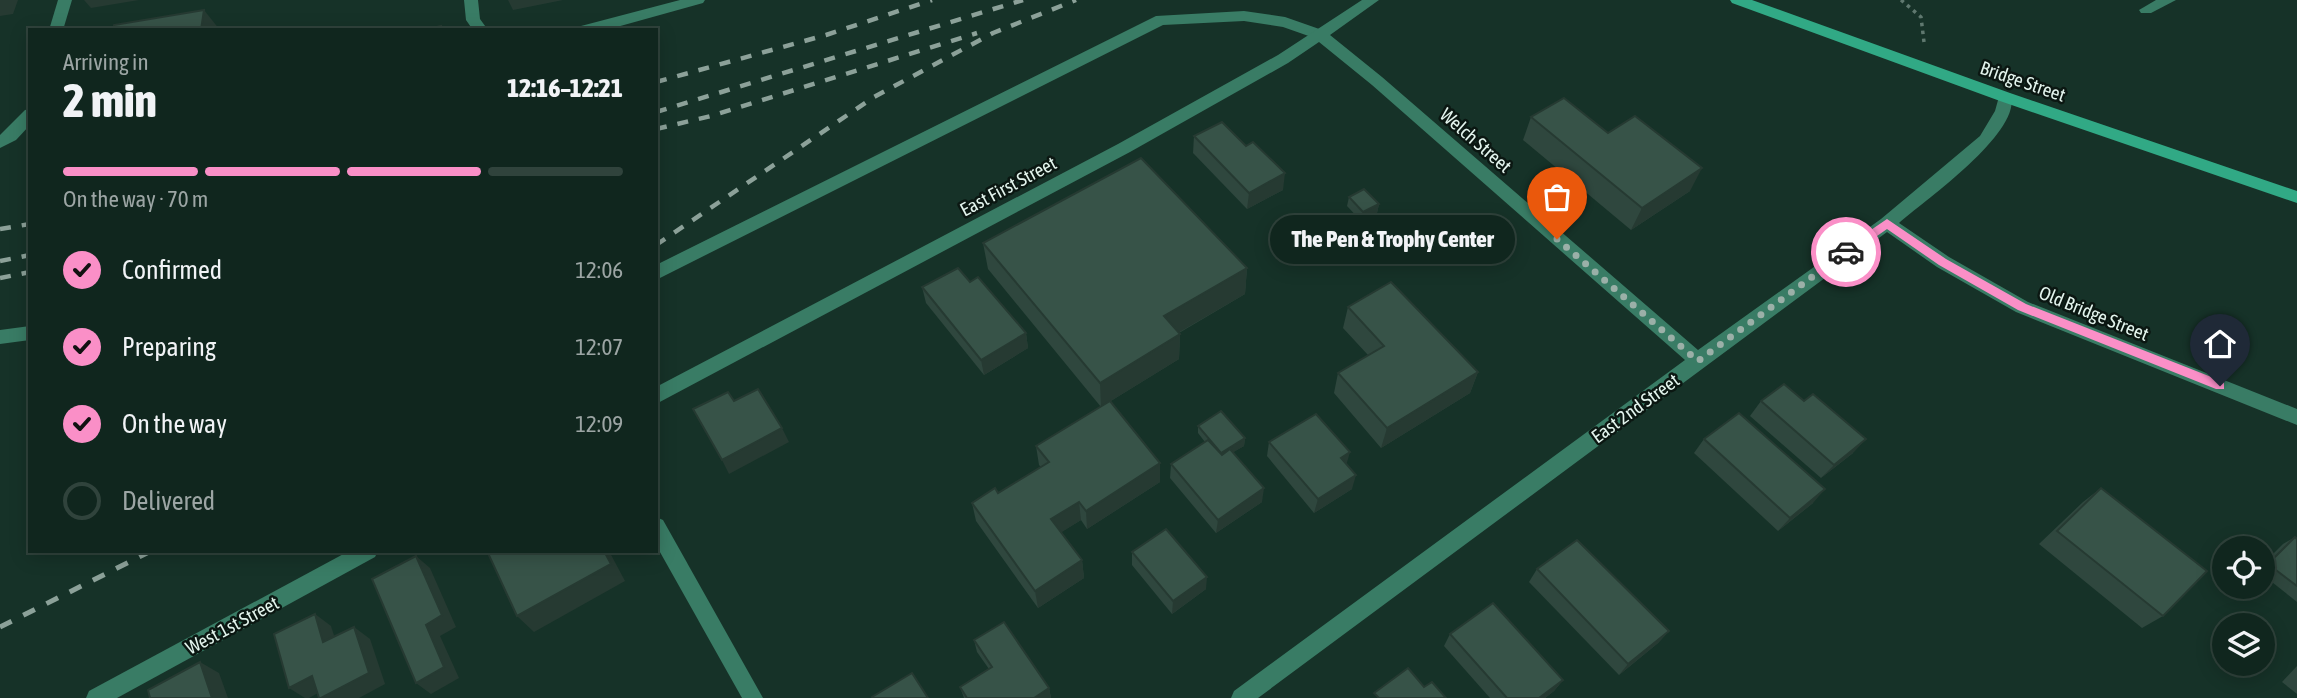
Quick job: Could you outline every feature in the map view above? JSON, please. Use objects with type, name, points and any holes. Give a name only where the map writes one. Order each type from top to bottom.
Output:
[{"type":"main road","name":"Bridge Street","points":[[1737,0],[1923,68],[2297,197]]},
{"type":"street","points":[[57,28],[65,0]]},
{"type":"street","points":[[471,0],[473,20],[479,28]]},
{"type":"street","points":[[593,28],[698,0]]},
{"type":"street","name":"East First Street","points":[[658,395],[1124,148],[1320,35],[1372,0]]},
{"type":"street","points":[[2146,10],[2169,0]]},
{"type":"street","name":"Welch Street","points":[[658,272],[1161,20],[1244,16],[1285,22],[1320,35],[1377,81],[1698,361]]},
{"type":"street","name":"East 2nd Street","points":[[1241,698],[1887,223],[1986,140],[2003,111],[2006,97]]},
{"type":"street","points":[[0,142],[10,136],[28,116]]},
{"type":"street","name":"Old Bridge Street","points":[[1887,223],[1942,262],[2022,307],[2297,417]]},
{"type":"street","points":[[0,337],[28,333]]},
{"type":"street","points":[[658,530],[753,698]]},
{"type":"street","name":"West 1st Street","points":[[96,698],[364,553]]},
{"type":"path","points":[[1901,0],[1918,12],[1925,24],[1923,68]]},
{"type":"building","points":[[204,10],[201,28],[113,28],[114,25]]},
{"type":"building","points":[[1564,98],[1608,133],[1635,116],[1702,168],[1642,208],[1531,117]]},
{"type":"building","points":[[1222,122],[1246,146],[1253,142],[1285,173],[1249,193],[1194,136]]},
{"type":"building","points":[[1141,158],[1247,268],[1164,316],[1180,334],[1100,383],[983,243]]},
{"type":"building","points":[[1364,189],[1379,204],[1363,212],[1349,197]]},
{"type":"building","points":[[958,268],[970,282],[978,277],[1026,333],[981,360],[922,287]]},
{"type":"building","points":[[1391,282],[1478,372],[1387,428],[1338,373],[1384,346],[1348,307]]},
{"type":"building","points":[[1784,384],[1804,401],[1813,394],[1866,439],[1834,465],[1761,401]]},
{"type":"building","points":[[758,389],[782,428],[722,460],[693,409],[728,392],[734,401]]},
{"type":"building","points":[[1110,401],[1160,463],[1086,511],[1079,502],[1051,519],[1082,560],[1035,591],[972,503],[995,488],[998,493],[1049,462],[1036,446]]},
{"type":"building","points":[[1221,411],[1245,438],[1221,453],[1198,426]]},
{"type":"building","points":[[1739,413],[1825,489],[1790,518],[1704,439]]},
{"type":"building","points":[[1316,414],[1350,452],[1341,458],[1356,475],[1318,499],[1269,442]]},
{"type":"building","points":[[1208,440],[1222,455],[1230,449],[1264,488],[1218,520],[1171,464]]},
{"type":"building","points":[[2101,488],[2207,571],[2163,616],[2057,531]]},
{"type":"building","points":[[1166,529],[1207,577],[1173,601],[1132,552]]},
{"type":"building","points":[[2295,537],[2297,539],[2297,586],[2275,569],[2275,557]]},
{"type":"building","points":[[1577,540],[1669,631],[1628,664],[1537,569]]},
{"type":"building","points":[[488,553],[605,553],[611,564],[517,616]]},
{"type":"building","points":[[416,556],[442,615],[426,625],[444,667],[416,683],[372,579]]},
{"type":"building","points":[[1493,603],[1563,680],[1539,698],[1507,698],[1450,634]]},
{"type":"building","points":[[315,614],[323,642],[354,627],[369,673],[321,698],[312,676],[289,688],[274,634]]},
{"type":"building","points":[[1004,622],[1049,688],[1034,698],[967,698],[960,687],[992,667],[974,640]]},
{"type":"building","points":[[200,662],[212,698],[150,698],[148,690]]},
{"type":"building","points":[[1408,668],[1424,687],[1432,682],[1446,698],[1379,698],[1374,693]]},
{"type":"building","points":[[912,673],[928,698],[872,697]]},
{"type":"railway","points":[[658,81],[826,35],[932,0]]},
{"type":"railway","points":[[658,111],[1023,0]]},
{"type":"railway","points":[[658,244],[874,97],[993,33],[1076,0]]},
{"type":"railway","points":[[658,129],[711,116],[977,33]]},
{"type":"railway","points":[[0,229],[28,224]]},
{"type":"railway","points":[[0,261],[28,255]]},
{"type":"railway","points":[[0,278],[28,272]]},
{"type":"railway","points":[[0,627],[147,553]]},
{"type":"way so far","points":[[1557,239],[1698,361],[1846,252]]},
{"type":"place","name":"The Pen & Trophy Center","points":[[1557,239]]},
{"type":"route","points":[[1846,252],[1887,223],[1942,262],[2022,307],[2220,386]]}]
